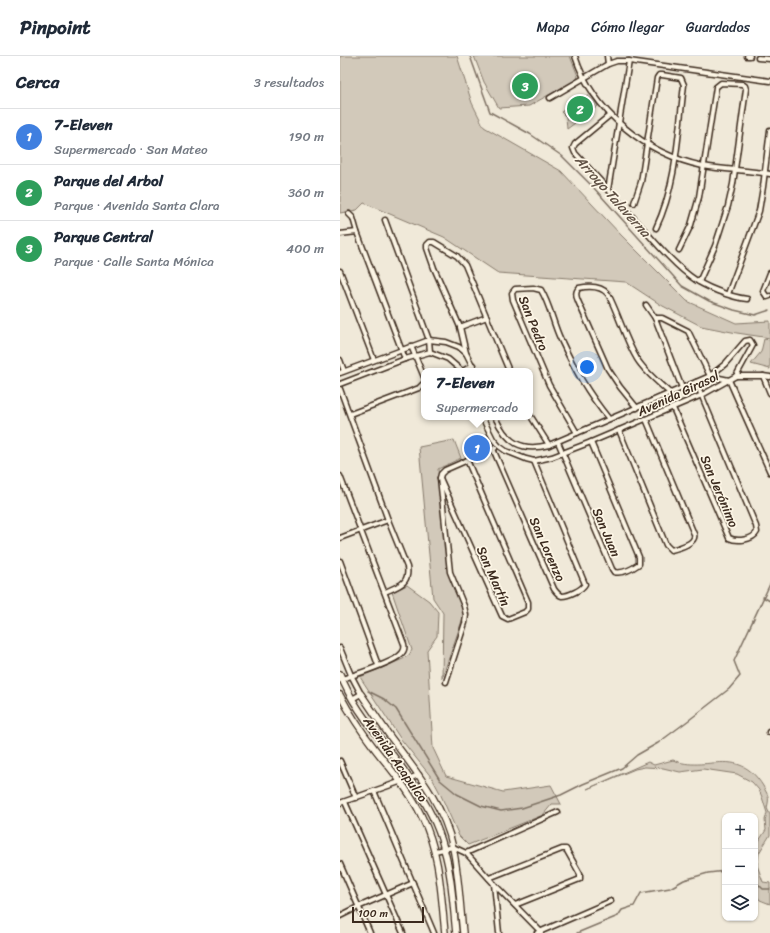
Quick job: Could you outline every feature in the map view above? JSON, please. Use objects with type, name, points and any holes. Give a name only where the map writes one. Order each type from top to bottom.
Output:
[{"type":"street","points":[[575,56],[584,78],[595,96],[610,115],[646,143],[675,158],[703,166],[768,173]]},
{"type":"street","points":[[607,56],[608,64]]},
{"type":"street","points":[[758,58],[768,58]]},
{"type":"street","points":[[550,98],[608,64],[617,61],[640,62],[770,81]]},
{"type":"street","points":[[608,190],[629,61]]},
{"type":"street","points":[[634,203],[641,182],[657,78],[659,75],[681,78],[684,85],[675,158],[666,203],[656,228]]},
{"type":"street","points":[[679,250],[691,225],[697,207],[717,85],[721,83],[742,84],[746,89],[732,189],[727,211],[715,246],[699,282]]},
{"type":"street","points":[[610,115],[576,142],[573,146],[575,152],[674,262],[691,277],[699,282],[728,294],[747,299]]},
{"type":"street","points":[[728,294],[759,211],[768,173],[770,130]]},
{"type":"street","points":[[349,214],[353,218],[356,232],[405,359]]},
{"type":"street","points":[[385,220],[429,340],[430,352]]},
{"type":"street","points":[[340,234],[356,232]]},
{"type":"street","points":[[474,368],[466,353],[460,327],[434,268],[427,248],[426,245],[430,242],[434,242],[462,260],[508,368]]},
{"type":"street","points":[[340,271],[374,360]]},
{"type":"street","points":[[770,273],[763,291],[767,297],[770,296]]},
{"type":"street","name":"San Pedro","points":[[577,434],[549,385],[530,343],[511,295],[515,289],[533,288],[541,290],[578,376],[609,419]]},
{"type":"street","points":[[637,408],[608,369],[578,301],[576,294],[579,288],[604,289],[608,294],[638,361],[670,393]]},
{"type":"street","points":[[646,305],[655,318],[682,388]]},
{"type":"street","points":[[460,327],[487,317]]},
{"type":"street","points":[[655,318],[662,318],[688,331],[710,376],[729,380],[770,472]]},
{"type":"street","points":[[340,360],[342,372],[429,340],[438,340],[454,344],[466,353]]},
{"type":"street","name":"Avenida Girasol","points":[[497,420],[505,436],[512,442],[530,448],[538,448],[549,445],[710,376],[725,364],[745,340],[750,340],[753,345],[736,376],[702,395],[591,442],[563,453],[534,461]]},
{"type":"street","points":[[411,346],[421,370]]},
{"type":"street","points":[[340,384],[405,359],[430,352],[448,359],[458,368]]},
{"type":"street","points":[[468,368],[473,365]]},
{"type":"street","points":[[736,376],[770,377]]},
{"type":"street","points":[[763,376],[770,393]]},
{"type":"street","name":"San Jerónimo","points":[[673,408],[730,538],[737,540],[752,537],[757,532],[756,526],[696,382]]},
{"type":"street","points":[[350,414],[421,386]]},
{"type":"street","points":[[340,389],[388,520],[407,567],[408,577],[402,584],[385,592]]},
{"type":"street","points":[[619,430],[666,545],[671,550],[691,542],[694,540],[694,534],[646,419]]},
{"type":"street","points":[[484,420],[493,439],[499,446],[516,456],[534,461]]},
{"type":"street","points":[[533,420],[549,445]]},
{"type":"street","name":"San Juan","points":[[558,442],[612,569],[614,572],[621,572],[639,564],[639,557],[591,442]]},
{"type":"street","points":[[446,682],[466,623],[466,615],[450,572],[440,478],[441,474],[445,470],[499,446]]},
{"type":"street","name":"San Lorenzo","points":[[493,449],[554,589],[557,594],[561,596],[580,590],[585,584],[534,461]]},
{"type":"street","name":"San Martín","points":[[440,478],[502,616],[508,619],[525,612],[528,609],[528,602],[467,460]]},
{"type":"street","points":[[340,476],[404,644],[403,652],[396,659],[341,678]]},
{"type":"street","points":[[340,538],[388,520]]},
{"type":"street","points":[[340,560],[378,665]]},
{"type":"street","points":[[340,648],[351,675],[361,694],[342,702]]},
{"type":"street","name":"Avenida Acapulco","points":[[341,678],[352,699],[409,778],[432,818],[444,848],[450,880],[456,933]]},
{"type":"street","points":[[340,694],[356,685]]},
{"type":"street","name":"Avenida Acapulco","points":[[340,694],[342,702],[415,802],[423,817],[435,851],[446,933]]},
{"type":"street","name":"Avenida Acapulco","points":[[361,694],[385,730],[419,775],[437,805],[446,825],[453,847],[457,871],[463,933]]},
{"type":"street","points":[[340,761],[356,798]]},
{"type":"street","points":[[340,803],[419,775]]},
{"type":"street","points":[[374,791],[434,933]]},
{"type":"street","points":[[345,802],[403,933]]},
{"type":"street","points":[[466,853],[558,812]]},
{"type":"street","points":[[435,851],[453,847],[466,853],[539,932],[611,901]]},
{"type":"street","points":[[489,878],[562,849],[566,849],[580,874],[580,879],[515,906]]},
{"type":"street","points":[[340,864],[370,933]]},
{"type":"street","points":[[340,916],[413,883]]},
{"type":"street","points":[[494,884],[499,933]]},
{"type":"shaded area","points":[[340,56],[457,56],[472,103],[484,127],[561,171],[621,235],[687,301],[736,323],[770,321],[770,338],[701,326],[661,305],[626,282],[498,273],[444,237],[364,203],[357,210],[340,213]]},
{"type":"shaded area","points":[[474,56],[570,56],[578,76],[577,79],[529,106],[499,108],[484,82]]},
{"type":"shaded area","points":[[590,94],[598,106],[567,129],[566,117],[561,112]]},
{"type":"shaded area","points":[[764,339],[770,340],[770,369],[751,364],[761,352]]},
{"type":"shaded area","points":[[454,440],[461,458],[438,469],[449,572],[465,612],[442,678],[443,613],[433,598],[419,447]]},
{"type":"shaded area","points":[[407,585],[429,601],[438,612],[437,636],[427,650],[433,748],[446,776],[503,792],[551,785],[561,804],[552,804],[543,815],[468,845],[459,836],[432,778],[400,738],[360,677],[403,659],[409,655],[412,650],[392,592]]},
{"type":"shaded area","points":[[673,760],[697,764],[721,762],[743,766],[753,773],[767,794],[767,808],[770,815],[770,835],[759,853],[758,859],[758,842],[766,830],[765,820],[767,813],[759,790],[752,782],[737,774],[703,769],[680,772],[663,768],[645,767],[635,769],[587,789],[648,762],[654,765]]},
{"type":"shaded area","points":[[758,868],[763,882],[770,883],[770,904],[760,900],[758,897]]},
{"type":"waterway","name":"Arroyo Talaverna","points":[[470,56],[490,112],[530,134],[562,156],[593,187],[682,286],[709,301],[734,310],[755,315],[770,310]]},
{"type":"waterway","points":[[368,691],[384,699],[396,709],[440,780],[457,794],[481,806],[501,811],[522,808],[561,795],[622,768],[637,755],[658,743],[729,689],[740,676],[734,661],[770,584]]},
{"type":"waterway","points":[[763,597],[770,601]]},
{"type":"waterway","points":[[577,933],[618,916],[622,910],[634,906],[641,893],[670,888],[684,880],[708,873],[722,871]]},
{"type":"waterway","points":[[758,884],[763,889],[770,889]]},
{"type":"place","name":"Parque Central","points":[[525,86]]},
{"type":"place","name":"Parque del Arbol","points":[[580,109]]},
{"type":"place","name":"7-Eleven","points":[[477,448]]}]
